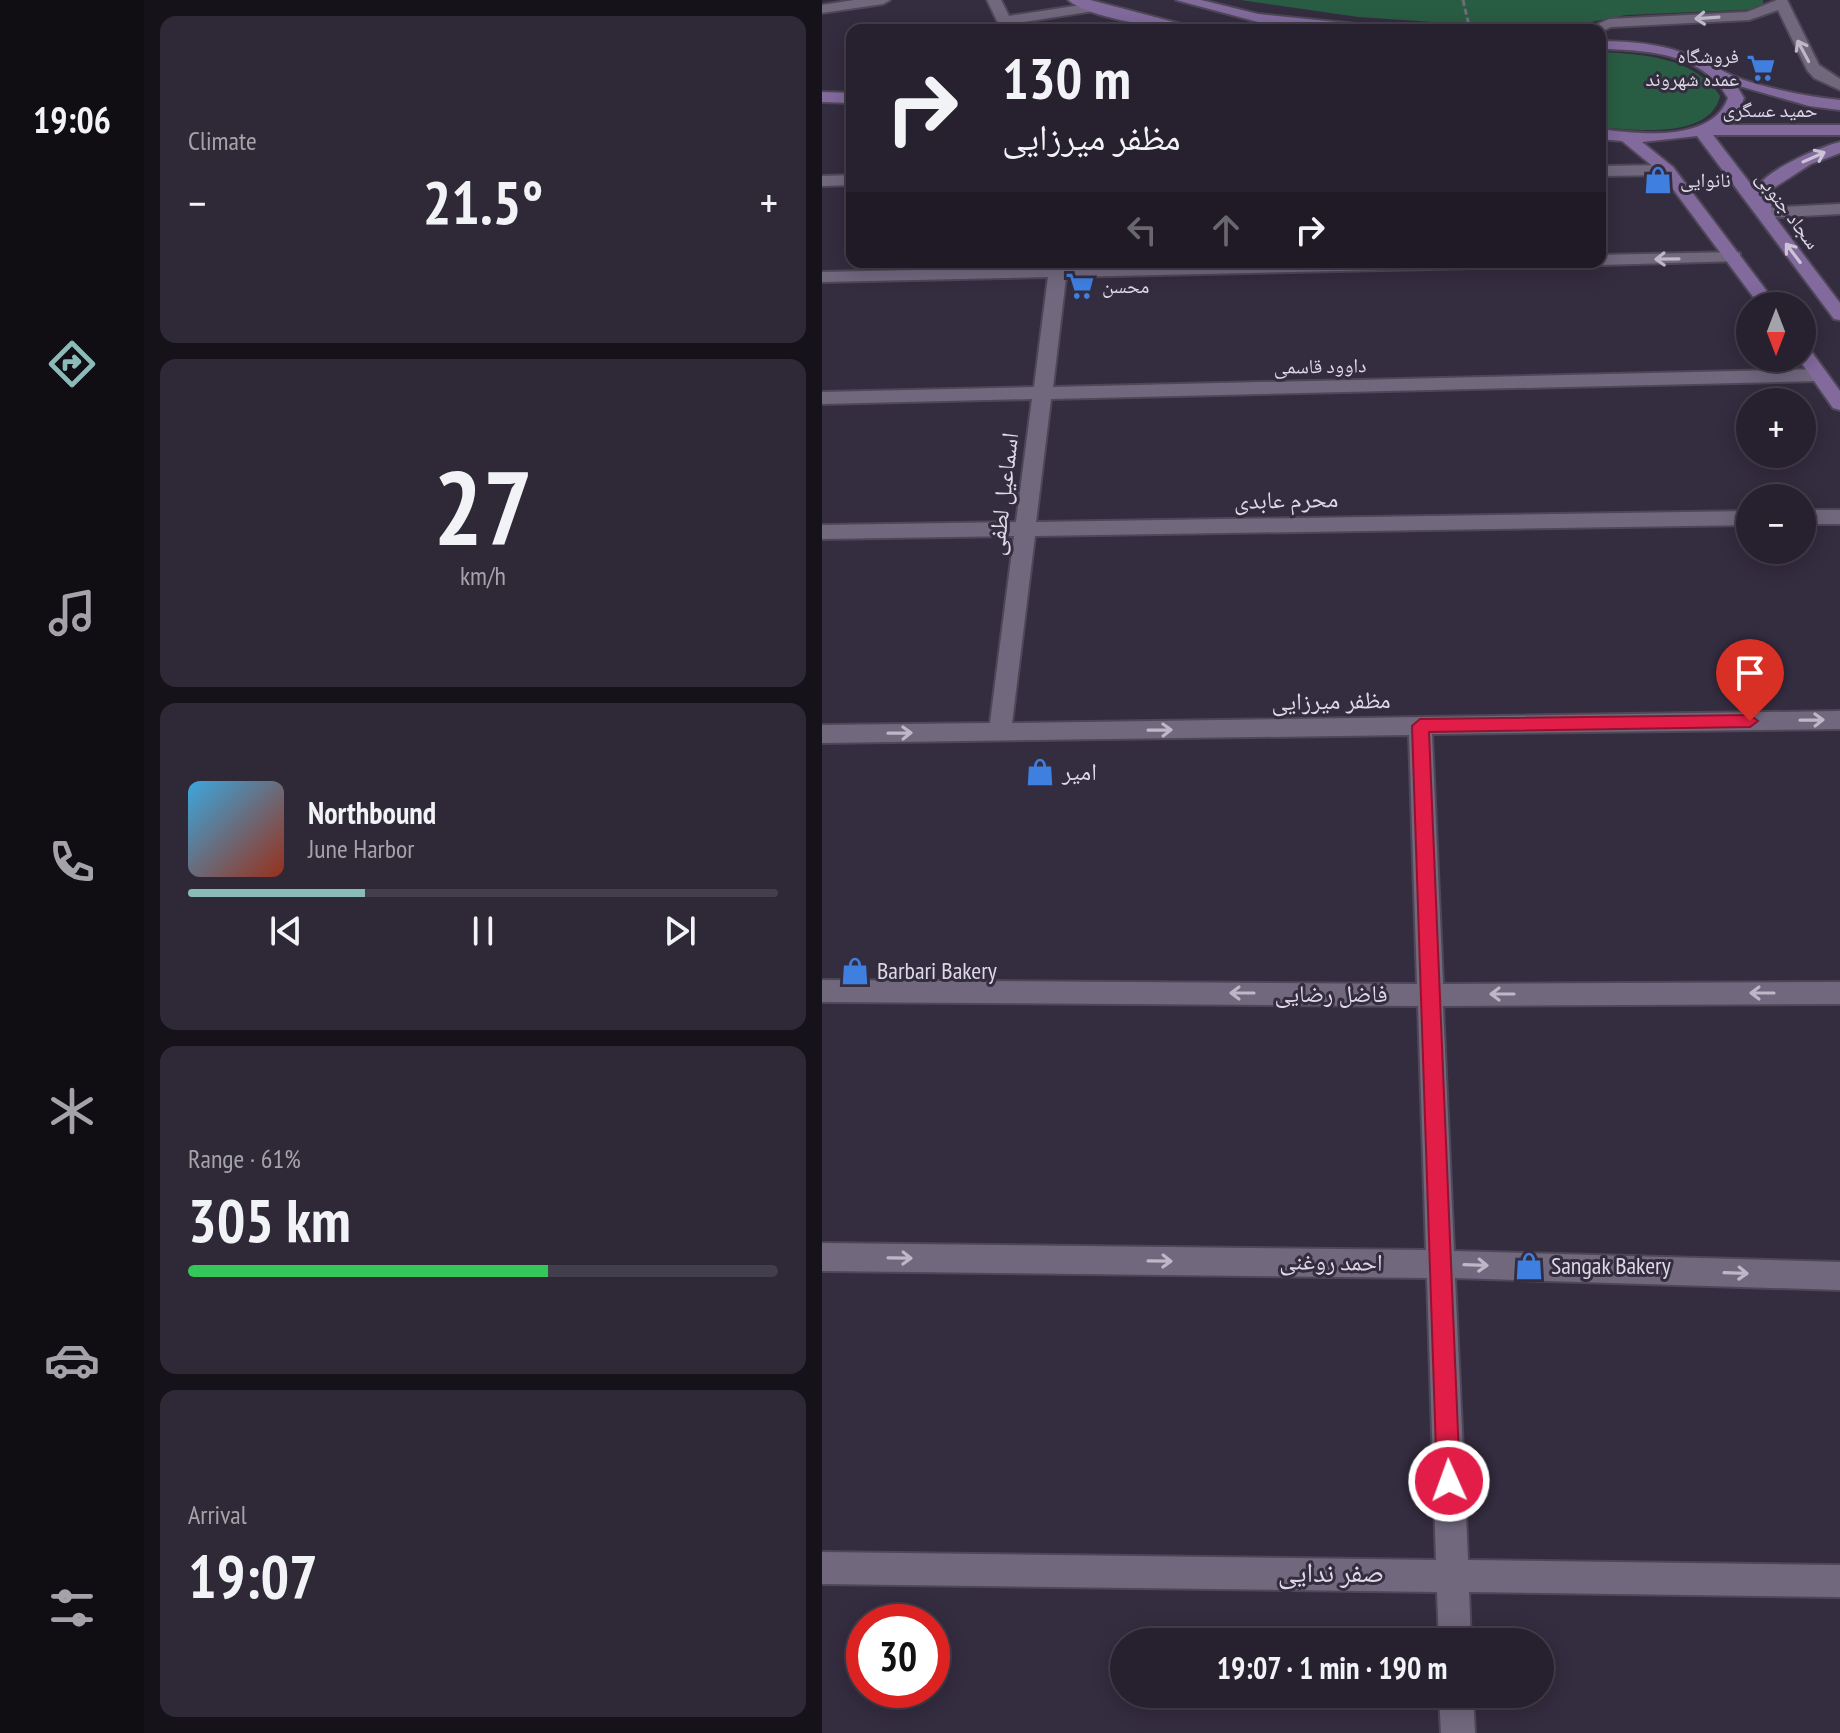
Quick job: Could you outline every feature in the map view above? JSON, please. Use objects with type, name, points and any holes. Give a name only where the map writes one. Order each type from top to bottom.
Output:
[{"type":"main road","points":[[1075,0],[1170,24]]},
{"type":"main road","points":[[1183,0],[1258,18],[1317,24]]},
{"type":"main road","name":"حمید عسگری","points":[[1606,46],[1662,51],[1696,62],[1723,76],[1794,97],[1840,105]]},
{"type":"main road","points":[[1701,130],[1721,121],[1735,107],[1733,89],[1723,76]]},
{"type":"main road","points":[[822,97],[846,98]]},
{"type":"main road","points":[[822,109],[846,110]]},
{"type":"main road","name":"حمید عسگری","points":[[1606,135],[1627,137],[1701,130],[1840,130]]},
{"type":"main road","name":"سجاد جنوبی","points":[[1701,130],[1840,315]]},
{"type":"main road","points":[[1627,137],[1667,170],[1759,292]]},
{"type":"main road","points":[[1763,213],[1764,187],[1775,177],[1840,147]]},
{"type":"main road","points":[[1816,371],[1840,404]]},
{"type":"street","points":[[822,9],[883,0]]},
{"type":"street","points":[[994,0],[1004,21],[1094,7]]},
{"type":"street","points":[[1606,24],[1749,16],[1782,3],[1812,67],[1819,75],[1840,85]]},
{"type":"street","points":[[1606,171],[1667,170]]},
{"type":"street","points":[[822,181],[846,180]]},
{"type":"street","points":[[1763,213],[1840,209]]},
{"type":"street","points":[[1606,260],[1734,257]]},
{"type":"street","points":[[822,277],[1034,268]]},
{"type":"street","name":"اسماعیل لطفی","points":[[1000,732],[1058,268]]},
{"type":"street","name":"داوود قاسمی","points":[[822,398],[1819,375]]},
{"type":"street","points":[[1816,517],[1840,517]]},
{"type":"street","name":"محرم عابدی","points":[[822,532],[1736,518]]},
{"type":"street","name":"مظفر میرزایی","points":[[822,734],[1840,720]]},
{"type":"street","points":[[1420,726],[1454,1628]]},
{"type":"street","name":"فاضل رضایی","points":[[822,991],[1431,995],[1840,993]]},
{"type":"street","name":"احمد روغنی","points":[[822,1257],[1440,1264],[1840,1276]]},
{"type":"street","name":"صفر ندایی","points":[[822,1568],[1452,1573],[1840,1581]]},
{"type":"street","points":[[1457,1708],[1458,1733]]},
{"type":"path","points":[[1463,0],[1469,24]]},
{"type":"green space","points":[[1240,0],[1763,0],[1763,9],[1626,15],[1581,24],[1462,24],[1358,17]]},
{"type":"green space","points":[[1606,52],[1633,54],[1682,65],[1697,73],[1720,96],[1713,110],[1702,120],[1687,126],[1632,130],[1606,128]]},
{"type":"place","name":"فروشگاه عمده شهروند","points":[[1761,68]]},
{"type":"place","name":"نانوایی","points":[[1658,180]]},
{"type":"place","name":"محسن","points":[[1080,286]]},
{"type":"place","name":"امیر","points":[[1040,772]]},
{"type":"place","name":"Barbari Bakery","points":[[855,971]]},
{"type":"place","name":"Sangak Bakery","points":[[1529,1266]]},
{"type":"route","points":[[1449,1481],[1420,726],[1750,721]]}]
